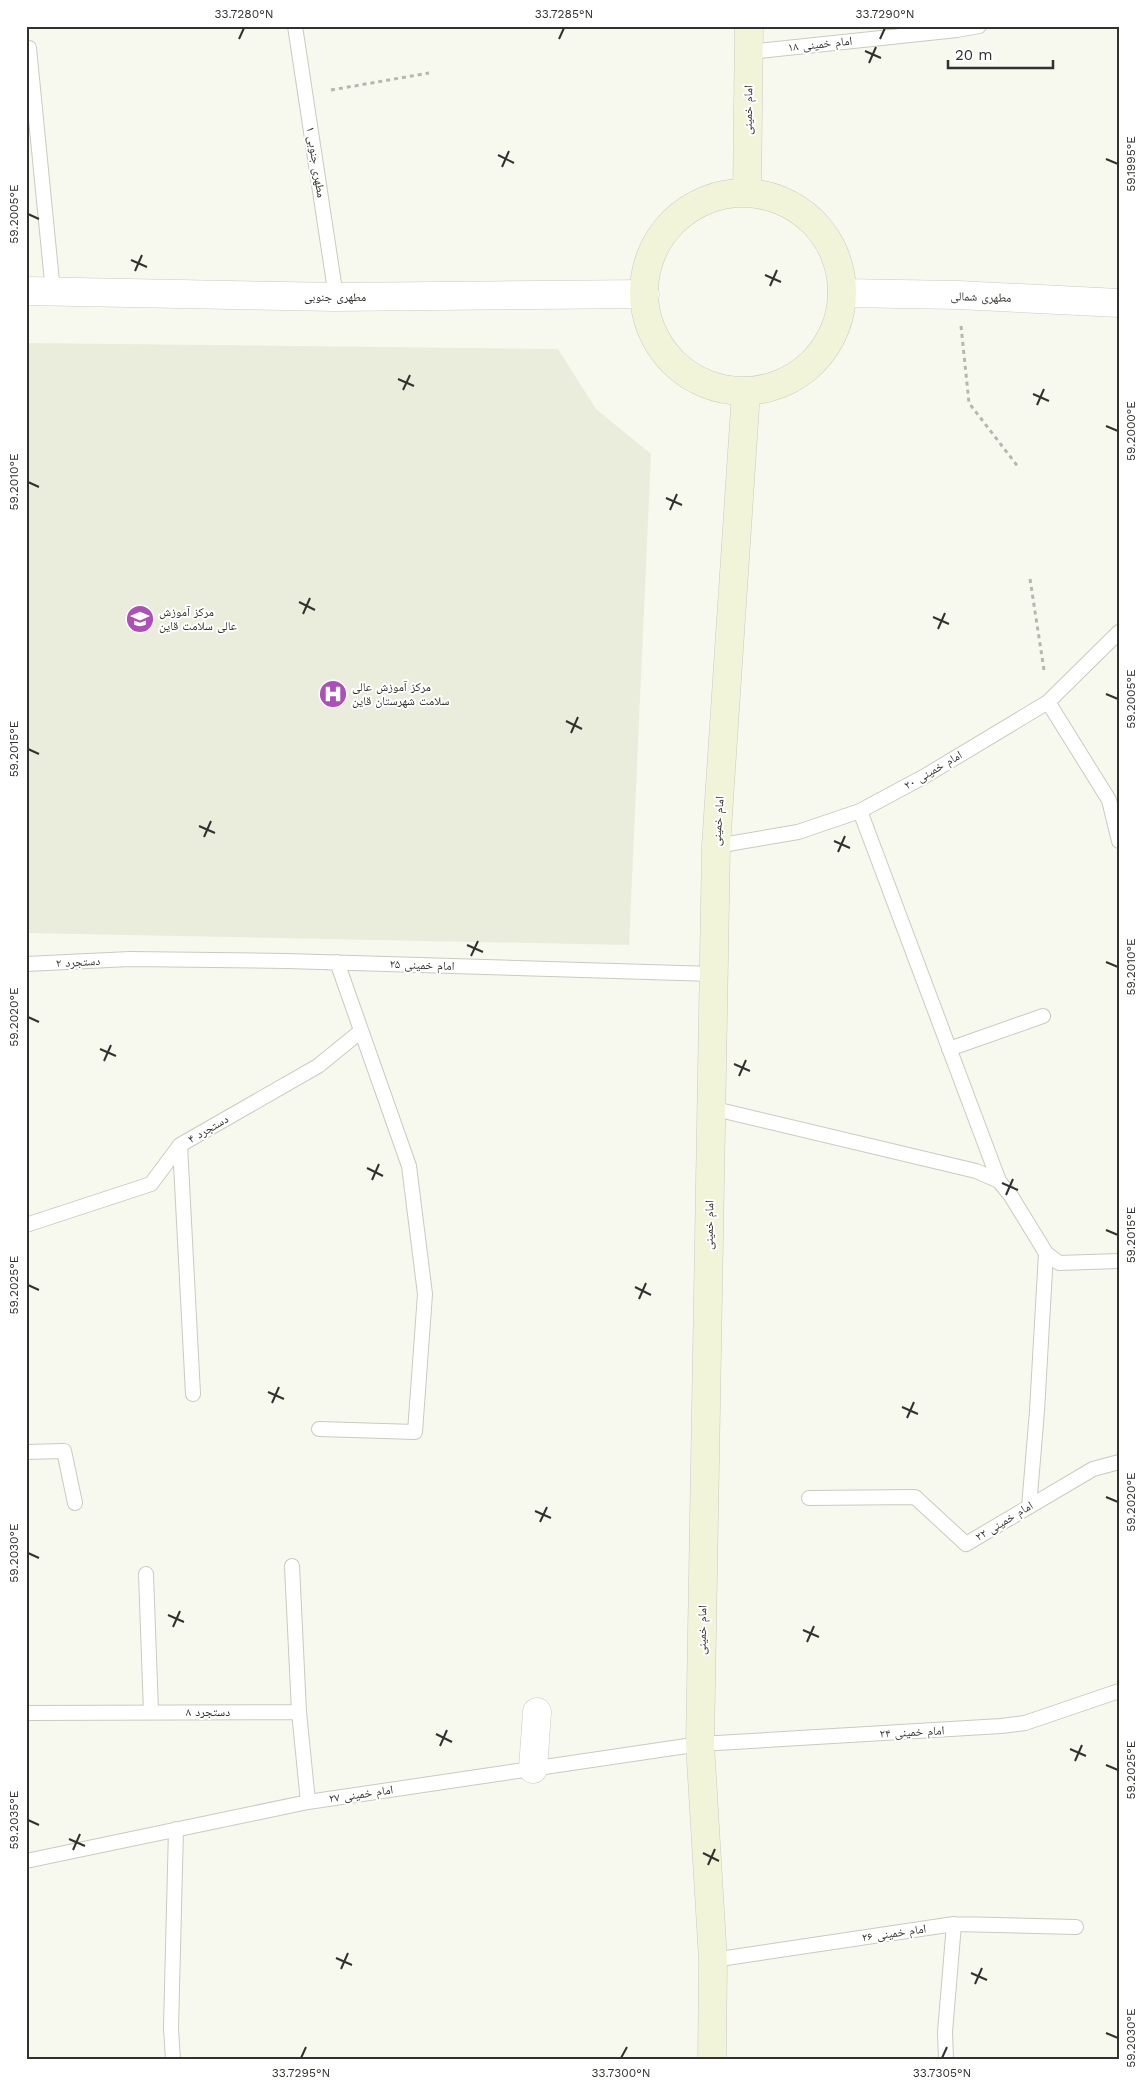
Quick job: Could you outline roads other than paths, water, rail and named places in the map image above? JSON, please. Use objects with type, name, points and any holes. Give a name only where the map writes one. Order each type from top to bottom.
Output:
[{"type":"main road","name":"امام خمینی","points":[[747,193],[749,39]]},
{"type":"main road","points":[[733,193],[760,194],[784,201],[806,214],[824,232],[836,255],[842,280],[842,293],[842,306],[835,330],[823,353],[805,371],[782,384],[758,391],[746,392],[732,392],[707,386],[684,373],[664,354],[651,332],[644,306],[645,279],[652,253],[665,230],[684,212],[707,199],[733,193]]},
{"type":"main road","name":"امام خمینی","points":[[712,2060],[713,1960],[700,1744],[713,974],[716,846],[746,392]]},
{"type":"street","name":"مطهری جنوبی","points":[[26,291],[336,297],[644,294]]},
{"type":"street","name":"مطهری شمالی","points":[[842,293],[1119,303]]},
{"type":"street","points":[[532,1769],[538,1712]]},
{"type":"lane","name":"مطهری جنوبی ۱","points":[[295,26],[336,297]]},
{"type":"lane","name":"امام خمینی ۱۸","points":[[749,39],[957,30],[979,26]]},
{"type":"lane","points":[[29,48],[53,292]]},
{"type":"lane","name":"امام خمینی ۲۰","points":[[716,846],[798,832],[860,811],[925,776],[1048,702],[1119,632]]},
{"type":"lane","points":[[1048,702],[1109,800],[1119,841]]},
{"type":"lane","points":[[860,811],[999,1181],[1011,1196],[1046,1252],[1059,1263],[1119,1262]]},
{"type":"lane","name":"امام خمینی ۲۵","points":[[130,959],[336,962],[713,974]]},
{"type":"lane","name":"دستجرد ۲","points":[[26,964],[130,959]]},
{"type":"lane","points":[[319,1429],[415,1432],[425,1294],[409,1166],[336,962]]},
{"type":"lane","points":[[949,1049],[1043,1016]]},
{"type":"lane","name":"دستجرد ۴","points":[[26,1225],[151,1184],[180,1145],[318,1066],[361,1031]]},
{"type":"lane","points":[[711,1108],[976,1171],[999,1181]]},
{"type":"lane","points":[[180,1145],[193,1394]]},
{"type":"lane","points":[[1029,1507],[1037,1412],[1046,1252]]},
{"type":"lane","points":[[26,1452],[64,1451],[75,1502]]},
{"type":"lane","name":"امام خمینی ۲۲","points":[[810,1498],[915,1497],[966,1544],[1093,1469],[1119,1462]]},
{"type":"lane","points":[[292,1566],[299,1712],[308,1802]]},
{"type":"lane","points":[[146,1574],[151,1712]]},
{"type":"lane","name":"امام خمینی ۲۴","points":[[700,1744],[1001,1726],[1025,1722],[1119,1691]]},
{"type":"lane","name":"دستجرد ۸","points":[[26,1713],[299,1712]]},
{"type":"lane","name":"امام خمینی ۲۷","points":[[26,1861],[308,1802],[700,1744]]},
{"type":"lane","points":[[174,2060],[171,2028],[176,1829]]},
{"type":"lane","points":[[946,2060],[945,2032],[954,1924]]},
{"type":"lane","name":"امام خمینی ۲۶","points":[[713,1960],[954,1924],[1076,1927]]},
{"type":"place","name":"مرکز آموزش عالی سلامت قاین","points":[[140,619]]},
{"type":"place","name":"مرکز آموزش عالی سلامت شهرستان قاین","points":[[333,694]]}]
